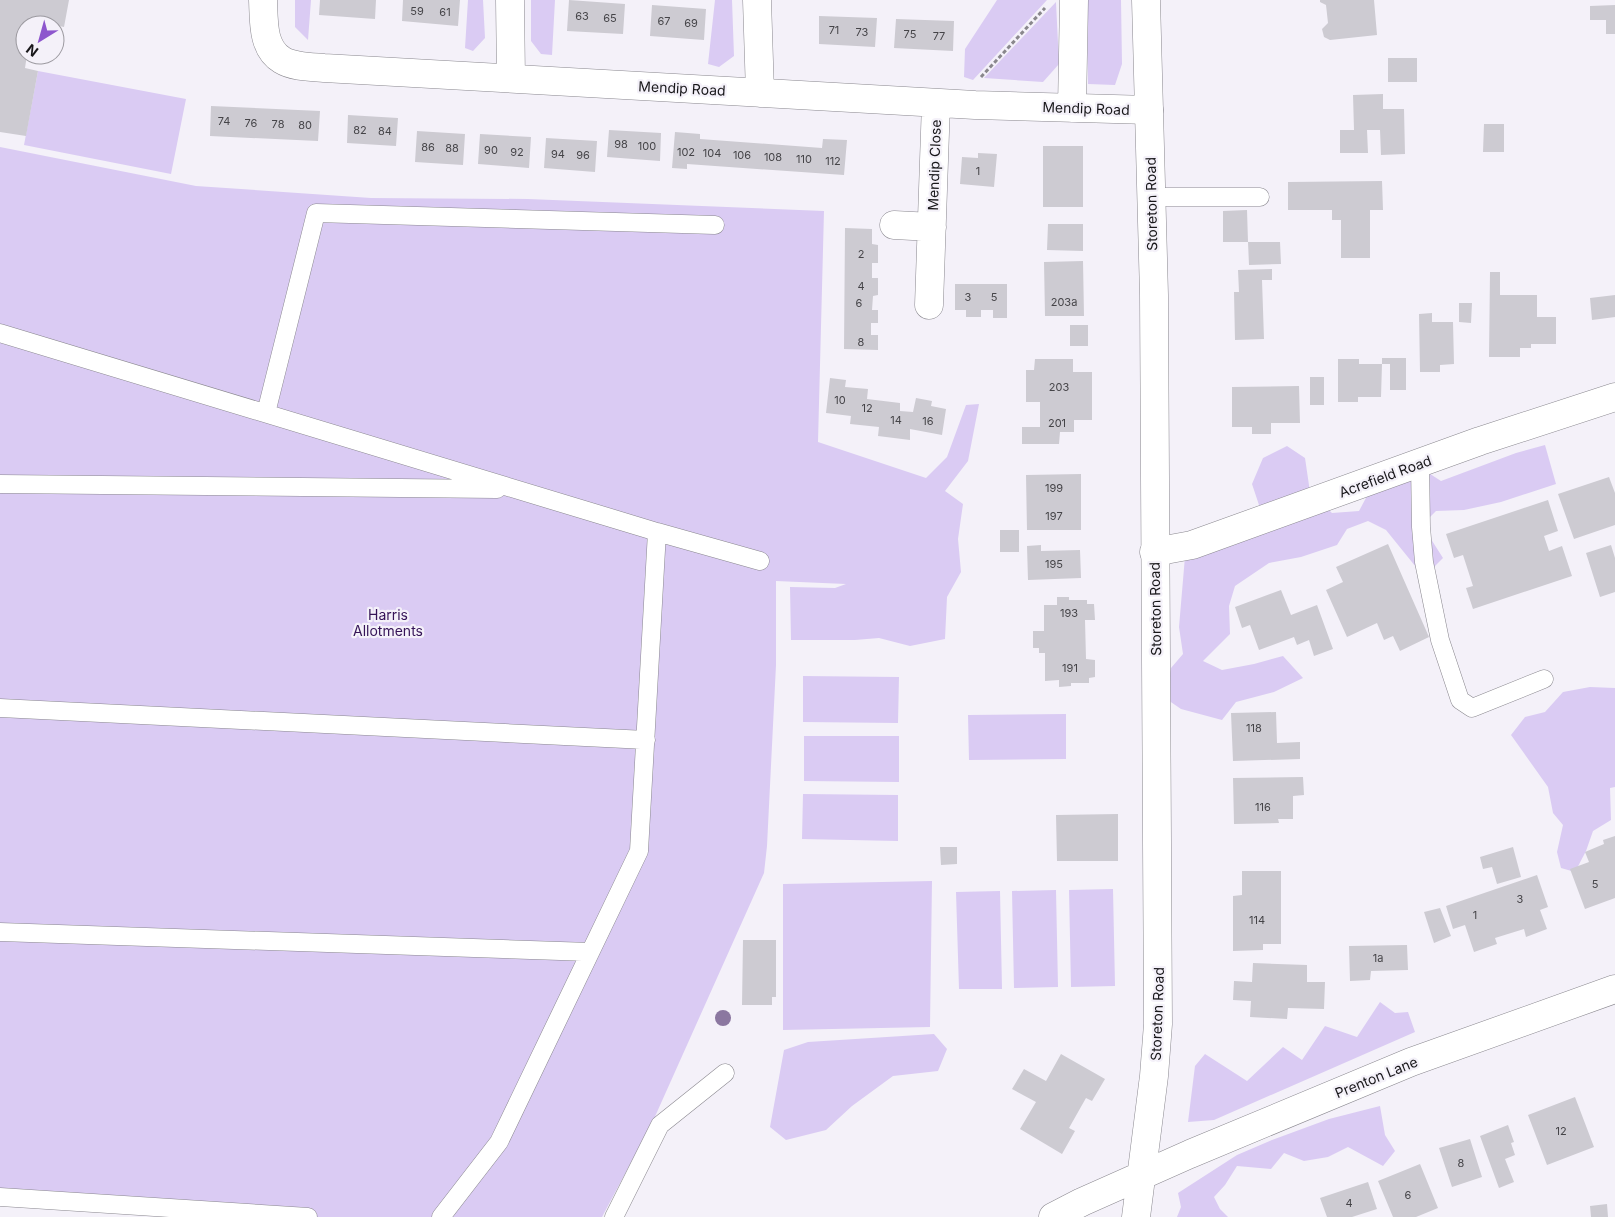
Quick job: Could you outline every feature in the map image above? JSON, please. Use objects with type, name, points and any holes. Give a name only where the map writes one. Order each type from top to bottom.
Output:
[{"type":"street","name":"Mendip Road","points":[[263,0],[264,27],[271,51],[283,61],[324,68],[946,104],[1149,110]]},
{"type":"street","points":[[510,0],[512,78]]},
{"type":"street","points":[[757,0],[760,93]]},
{"type":"street","points":[[1072,108],[1074,0]]},
{"type":"street","name":"Storeton Road","points":[[1136,1217],[1154,1076],[1158,1024],[1154,295],[1146,0]]},
{"type":"street","name":"Mendip Close","points":[[929,305],[932,227],[946,104]]},
{"type":"street","name":"Mendip Close","points":[[894,225],[932,227]]},
{"type":"street","name":"Acrefield Road","points":[[1154,552],[1192,545],[1420,463],[1615,397]]},
{"type":"street","name":"Prenton Lane","points":[[1053,1217],[1141,1176],[1411,1062],[1615,989]]},
{"type":"lane","points":[[1151,197],[1260,197]]},
{"type":"lane","points":[[266,413],[316,213],[715,225]]},
{"type":"lane","points":[[0,333],[517,490],[760,561]]},
{"type":"lane","points":[[1420,463],[1420,527],[1424,562],[1440,640],[1460,700],[1472,708],[1544,679]]},
{"type":"lane","points":[[0,484],[517,490]]},
{"type":"lane","points":[[441,1217],[499,1142],[639,851],[657,532]]},
{"type":"lane","points":[[0,708],[646,740]]},
{"type":"lane","points":[[0,932],[590,952]]},
{"type":"lane","points":[[614,1217],[660,1125],[725,1073]]},
{"type":"lane","points":[[0,1197],[308,1217]]},
{"type":"path","points":[[946,104],[1046,7]]},
{"type":"green space","points":[[295,0],[311,0],[308,40],[295,27]]},
{"type":"green space","points":[[468,0],[483,0],[485,38],[473,51],[465,48]]},
{"type":"green space","points":[[531,0],[555,0],[552,55],[541,54],[531,41]]},
{"type":"green space","points":[[715,0],[732,0],[734,56],[719,67],[708,64]]},
{"type":"green space","points":[[997,0],[1047,0],[973,80],[964,77],[965,49]]},
{"type":"green space","points":[[1087,0],[1121,0],[1122,64],[1115,85],[1088,84]]},
{"type":"green space","points":[[1056,2],[1059,64],[1043,82],[984,78]]},
{"type":"green space","points":[[38,71],[186,99],[171,174],[24,145]]},
{"type":"green space","name":"Harris Allotments","points":[[0,147],[196,186],[371,198],[528,199],[824,211],[818,442],[926,478],[947,457],[966,405],[979,404],[968,461],[945,491],[963,504],[958,539],[961,572],[947,597],[945,639],[910,646],[879,638],[791,640],[790,587],[835,588],[846,584],[776,581],[776,665],[764,873],[653,1121],[602,1217],[174,1217],[0,1206]]},
{"type":"green space","points":[[1545,445],[1556,484],[1501,502],[1464,510],[1436,511],[1422,525],[1443,558],[1424,577],[1386,530],[1368,521],[1347,529],[1337,545],[1301,557],[1269,563],[1235,586],[1229,606],[1230,634],[1203,661],[1222,670],[1283,656],[1303,678],[1274,692],[1236,702],[1222,720],[1181,709],[1165,698],[1171,668],[1183,654],[1179,627],[1187,533],[1259,528],[1259,505],[1252,484],[1263,458],[1287,446],[1305,458],[1310,492],[1332,513],[1359,511],[1367,496],[1424,470],[1441,481],[1516,453]]},
{"type":"green space","points":[[803,676],[899,677],[898,723],[803,722]]},
{"type":"green space","points":[[1590,687],[1615,688],[1615,787],[1610,788],[1611,820],[1593,831],[1586,851],[1575,872],[1561,868],[1557,852],[1563,825],[1553,813],[1548,787],[1511,735],[1525,717],[1545,712],[1563,692]]},
{"type":"green space","points":[[1066,714],[1066,759],[969,760],[968,715]]},
{"type":"green space","points":[[804,736],[899,736],[899,782],[804,781]]},
{"type":"green space","points":[[803,794],[898,795],[898,841],[802,839]]},
{"type":"green space","points":[[932,881],[930,1027],[783,1030],[783,884]]},
{"type":"green space","points":[[1113,889],[1115,986],[1071,987],[1069,890]]},
{"type":"green space","points":[[1056,890],[1058,987],[1014,988],[1012,891]]},
{"type":"green space","points":[[1000,891],[1002,989],[959,989],[956,892]]},
{"type":"green space","points":[[1380,1002],[1395,1013],[1408,1012],[1415,1032],[1214,1120],[1188,1122],[1195,1066],[1205,1054],[1247,1081],[1283,1047],[1302,1060],[1325,1026],[1357,1037]]},
{"type":"green space","points":[[934,1034],[947,1049],[938,1071],[893,1076],[852,1106],[826,1130],[786,1140],[770,1127],[784,1050],[808,1042]]},
{"type":"green space","points":[[1380,1106],[1385,1135],[1395,1151],[1383,1166],[1348,1147],[1328,1157],[1304,1161],[1284,1153],[1271,1169],[1237,1166],[1225,1185],[1214,1197],[1220,1209],[1228,1217],[1177,1217],[1181,1207],[1178,1193],[1237,1155],[1329,1119]]},
{"type":"building","points":[[0,0],[69,0],[65,22],[65,15],[15,15],[15,65],[25,65],[25,68],[38,71],[26,136],[0,132]]},
{"type":"building","points":[[320,0],[376,0],[375,19],[319,15]]},
{"type":"building","points":[[403,0],[460,0],[458,26],[402,21]]},
{"type":"building","points":[[569,0],[625,4],[623,34],[567,31]]},
{"type":"building","points":[[1320,0],[1374,0],[1377,35],[1330,40],[1324,37],[1322,29],[1328,23],[1326,5],[1320,2]]},
{"type":"building","points":[[652,5],[706,9],[704,40],[650,36]]},
{"type":"building","points":[[1615,5],[1615,34],[1606,34],[1606,20],[1590,20],[1590,6]]},
{"type":"building","points":[[819,16],[877,18],[875,47],[819,44]]},
{"type":"building","points":[[896,19],[954,21],[953,51],[894,48]]},
{"type":"building","points":[[1388,58],[1417,58],[1417,82],[1388,82]]},
{"type":"building","points":[[1383,94],[1383,109],[1404,109],[1405,154],[1381,155],[1380,130],[1367,130],[1368,153],[1340,153],[1340,130],[1354,130],[1353,95]]},
{"type":"building","points":[[211,106],[320,111],[318,141],[210,136]]},
{"type":"building","points":[[348,115],[398,118],[396,146],[347,143]]},
{"type":"building","points":[[1484,124],[1504,124],[1504,152],[1483,152]]},
{"type":"building","points":[[609,130],[661,133],[660,161],[607,157]]},
{"type":"building","points":[[417,131],[465,134],[463,165],[415,162]]},
{"type":"building","points":[[675,132],[700,134],[700,139],[822,148],[823,139],[847,140],[844,175],[687,164],[687,169],[672,168]]},
{"type":"building","points":[[480,134],[531,137],[529,168],[478,164]]},
{"type":"building","points":[[546,138],[597,141],[595,172],[544,168]]},
{"type":"building","points":[[1043,146],[1083,146],[1083,207],[1043,207]]},
{"type":"building","points":[[978,153],[997,154],[994,187],[960,184],[962,157],[978,158]]},
{"type":"building","points":[[1382,181],[1383,210],[1370,210],[1370,258],[1341,258],[1341,220],[1332,220],[1332,210],[1288,210],[1288,182]]},
{"type":"building","points":[[1247,210],[1248,242],[1223,242],[1223,211]]},
{"type":"building","points":[[1048,224],[1083,224],[1083,251],[1047,250]]},
{"type":"building","points":[[845,228],[872,229],[872,244],[878,245],[878,263],[872,263],[872,278],[878,278],[878,295],[873,296],[872,310],[878,310],[878,323],[871,323],[871,335],[878,335],[878,350],[844,349]]},
{"type":"building","points":[[1248,242],[1280,242],[1281,264],[1249,265]]},
{"type":"building","points":[[1083,261],[1084,316],[1045,316],[1044,262]]},
{"type":"building","points":[[1272,269],[1272,280],[1262,280],[1264,339],[1235,340],[1234,292],[1239,292],[1238,270]]},
{"type":"building","points":[[1490,272],[1500,272],[1500,295],[1537,295],[1537,317],[1556,317],[1556,344],[1531,344],[1531,348],[1520,348],[1520,357],[1489,357]]},
{"type":"building","points":[[955,284],[1007,284],[1007,318],[993,318],[993,310],[981,310],[981,317],[966,317],[966,310],[955,310]]},
{"type":"building","points":[[1615,295],[1615,317],[1592,320],[1590,298]]},
{"type":"building","points":[[1459,303],[1472,303],[1471,323],[1459,322]]},
{"type":"building","points":[[1432,313],[1432,322],[1453,322],[1454,364],[1440,365],[1440,372],[1420,372],[1419,314]]},
{"type":"building","points":[[1070,325],[1088,325],[1088,346],[1070,346]]},
{"type":"building","points":[[1382,358],[1406,358],[1406,390],[1390,390],[1390,364],[1382,364]]},
{"type":"building","points":[[1035,359],[1073,359],[1073,372],[1092,372],[1092,420],[1074,420],[1074,432],[1060,432],[1059,444],[1022,444],[1022,427],[1040,427],[1040,402],[1026,402],[1026,370],[1034,370]]},
{"type":"building","points":[[1338,359],[1359,359],[1359,364],[1382,364],[1381,397],[1358,397],[1358,402],[1338,402]]},
{"type":"building","points":[[1310,377],[1324,377],[1324,405],[1310,405]]},
{"type":"building","points":[[830,378],[846,380],[845,387],[868,389],[867,399],[900,403],[900,411],[913,412],[916,398],[932,401],[931,406],[946,409],[942,435],[910,429],[910,440],[878,436],[879,427],[850,424],[851,416],[826,413]]},
{"type":"building","points":[[1299,386],[1300,423],[1271,423],[1271,434],[1252,434],[1252,427],[1232,427],[1232,387]]},
{"type":"building","points":[[1081,474],[1081,530],[1027,530],[1026,475]]},
{"type":"building","points":[[1609,477],[1615,493],[1615,525],[1574,539],[1558,494]]},
{"type":"building","points":[[1548,500],[1558,531],[1544,536],[1549,551],[1562,546],[1572,576],[1473,609],[1466,588],[1473,586],[1463,555],[1454,558],[1446,534]]},
{"type":"building","points":[[1000,530],[1019,530],[1019,552],[1000,552]]},
{"type":"building","points":[[1388,544],[1429,637],[1400,651],[1393,636],[1384,640],[1377,623],[1347,637],[1326,590],[1343,582],[1336,567]]},
{"type":"building","points":[[1041,545],[1041,551],[1080,550],[1081,578],[1028,580],[1027,546]]},
{"type":"building","points":[[1611,545],[1615,558],[1615,592],[1600,597],[1586,553]]},
{"type":"building","points":[[1281,590],[1291,615],[1317,605],[1333,649],[1314,656],[1309,640],[1297,645],[1294,637],[1259,650],[1250,625],[1242,628],[1235,607]]},
{"type":"building","points":[[1057,597],[1069,597],[1069,600],[1087,600],[1087,604],[1094,604],[1095,620],[1085,620],[1086,659],[1095,660],[1095,677],[1089,678],[1089,683],[1071,683],[1071,686],[1059,687],[1059,680],[1045,681],[1045,653],[1039,653],[1039,648],[1033,648],[1033,631],[1044,631],[1044,605],[1057,605]]},
{"type":"building","points":[[1276,712],[1277,743],[1300,742],[1300,759],[1233,761],[1231,713]]},
{"type":"building","points":[[1303,777],[1304,795],[1293,796],[1293,819],[1278,819],[1279,823],[1234,824],[1233,778]]},
{"type":"building","points":[[1118,814],[1118,861],[1057,861],[1056,815]]},
{"type":"building","points":[[1615,836],[1615,898],[1585,909],[1570,869],[1589,862],[1585,852],[1604,844],[1603,840]]},
{"type":"building","points":[[940,847],[957,847],[957,864],[941,865]]},
{"type":"building","points":[[1513,847],[1521,877],[1497,884],[1492,867],[1483,869],[1480,857]]},
{"type":"building","points":[[1242,871],[1281,871],[1281,944],[1263,944],[1263,950],[1233,951],[1233,896],[1242,895]]},
{"type":"building","points":[[1537,875],[1548,907],[1540,910],[1547,929],[1526,937],[1524,929],[1495,938],[1497,944],[1474,952],[1465,925],[1453,929],[1446,906]]},
{"type":"building","points":[[1440,908],[1451,936],[1434,943],[1424,912]]},
{"type":"building","points":[[743,940],[776,940],[776,997],[772,997],[772,1005],[742,1005]]},
{"type":"building","points":[[1407,945],[1408,970],[1371,971],[1370,980],[1350,981],[1349,946]]},
{"type":"building","points":[[1253,963],[1307,965],[1307,982],[1325,982],[1324,1009],[1288,1008],[1287,1019],[1250,1017],[1251,1001],[1233,1000],[1234,981],[1252,982]]},
{"type":"building","points":[[1061,1054],[1105,1079],[1092,1101],[1086,1098],[1069,1128],[1075,1131],[1062,1154],[1020,1129],[1036,1102],[1012,1089],[1024,1069],[1046,1081]]},
{"type":"building","points":[[1575,1097],[1594,1147],[1547,1165],[1528,1115]]},
{"type":"building","points":[[1508,1125],[1514,1142],[1511,1143],[1515,1155],[1505,1159],[1514,1182],[1499,1188],[1480,1136]]},
{"type":"building","points":[[1470,1139],[1482,1177],[1452,1187],[1439,1148]]},
{"type":"building","points":[[1420,1164],[1438,1208],[1416,1217],[1393,1217],[1378,1181]]},
{"type":"building","points":[[1368,1182],[1377,1209],[1352,1217],[1327,1217],[1320,1198]]},
{"type":"building","points":[[1607,1204],[1608,1217],[1591,1217],[1590,1206]]}]
